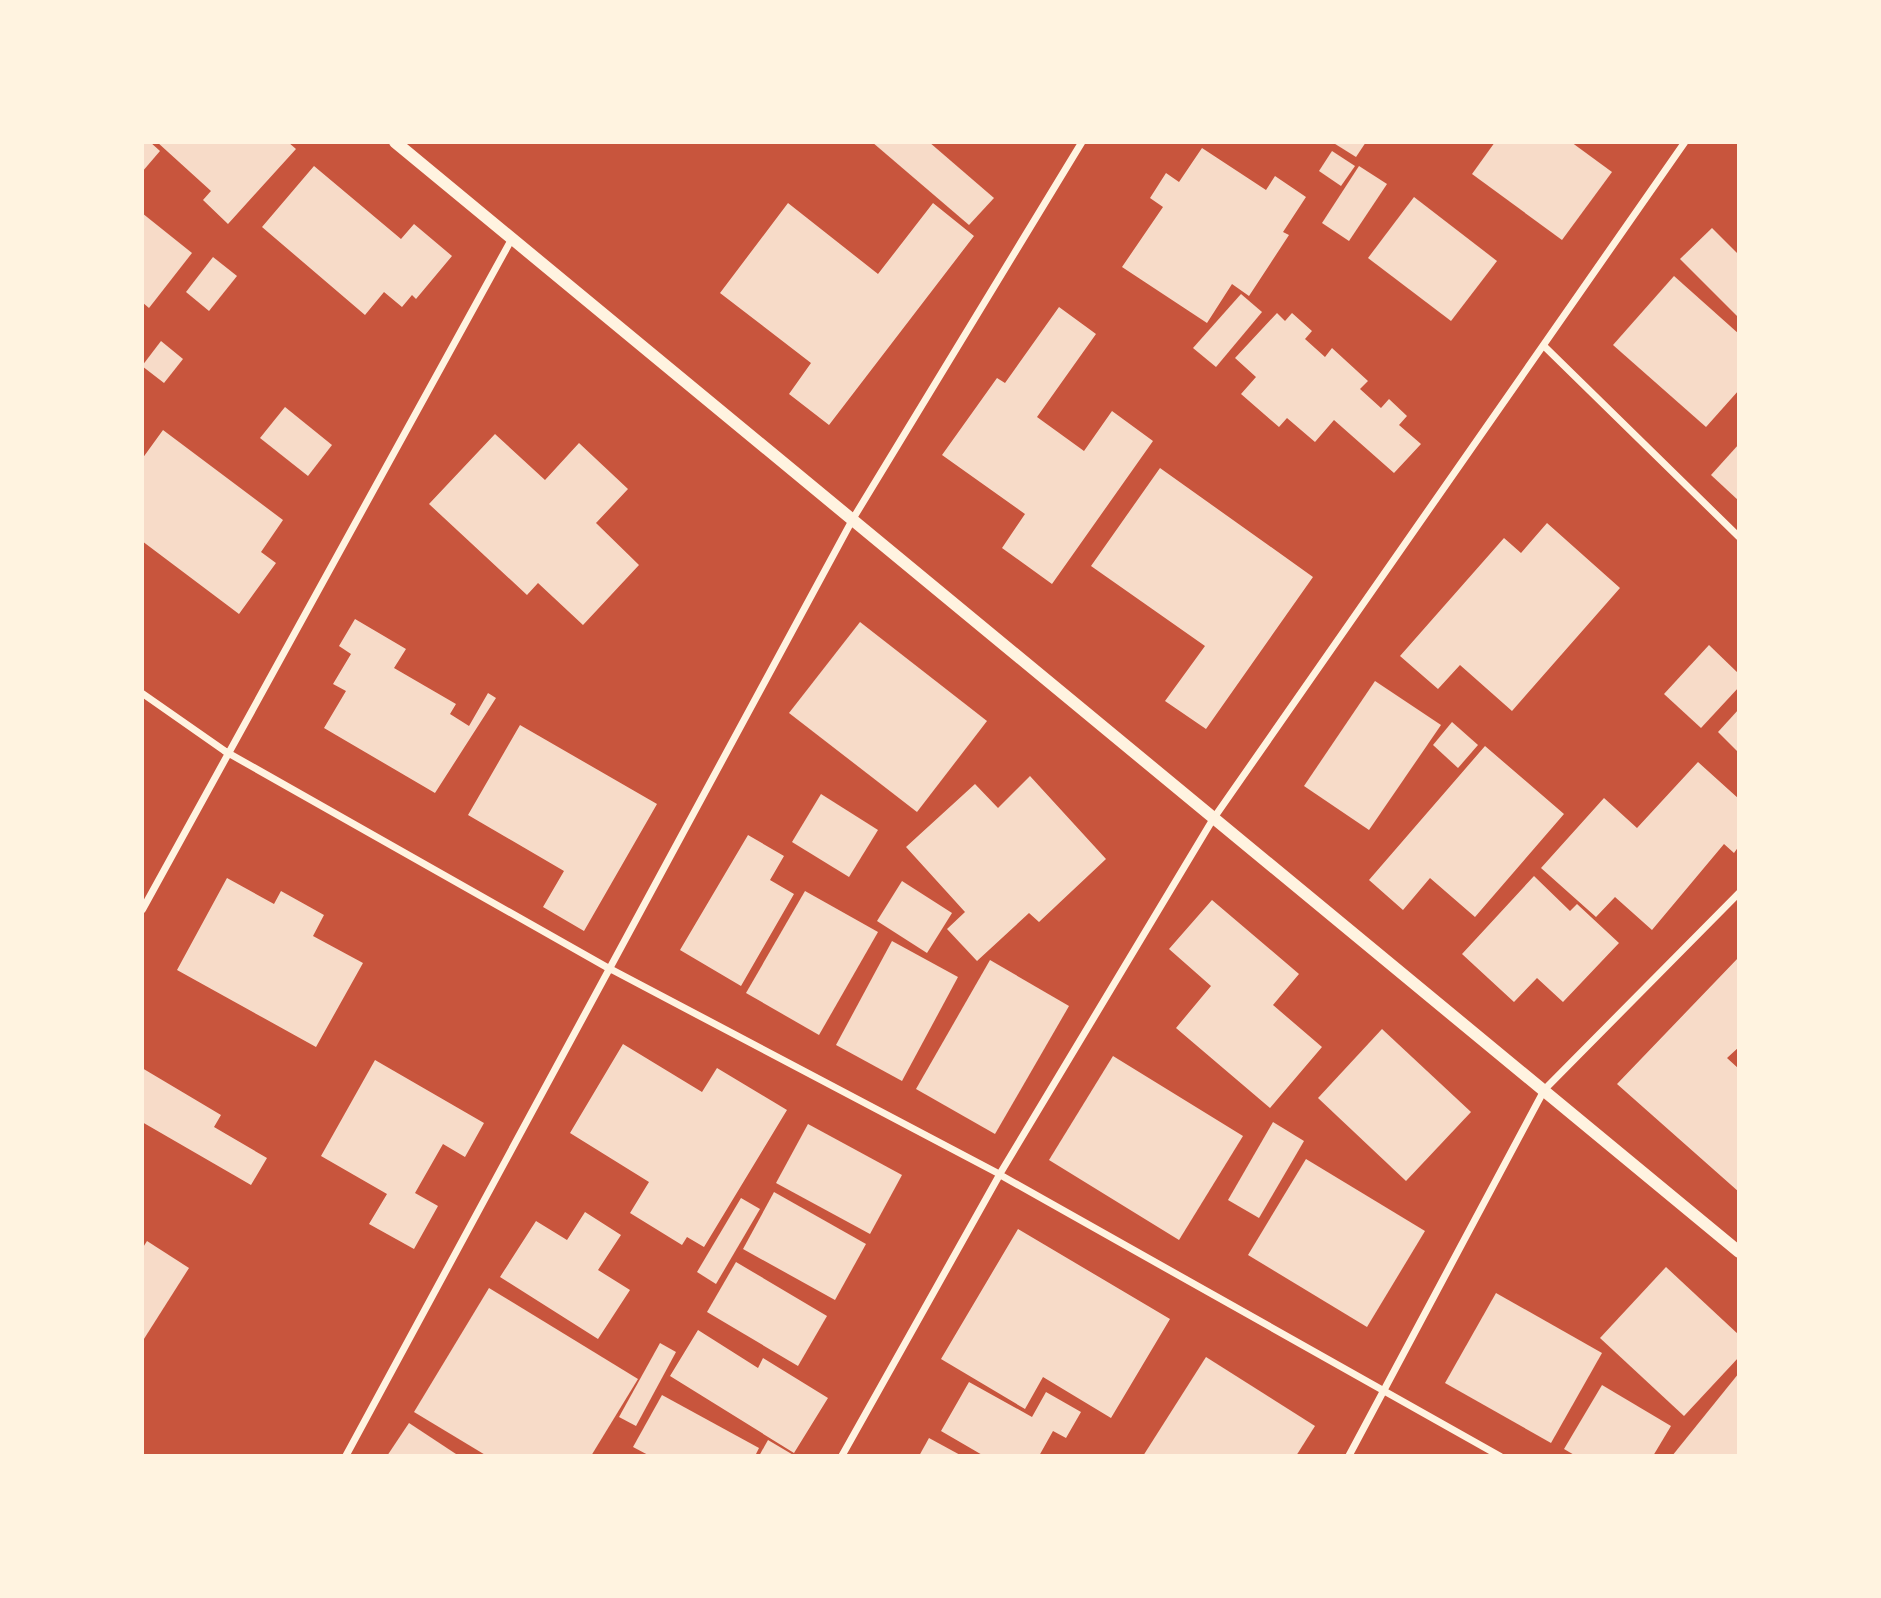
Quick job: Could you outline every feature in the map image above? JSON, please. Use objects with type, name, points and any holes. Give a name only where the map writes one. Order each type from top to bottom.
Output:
[{"type":"street","points":[[395,142],[1739,1252]]},
{"type":"street","points":[[345,1456],[611,969],[852,519],[1082,142]]},
{"type":"street","points":[[841,1456],[999,1174],[1213,818],[1684,142]]},
{"type":"street","points":[[142,909],[225,751],[511,239]]},
{"type":"street","points":[[1544,346],[1739,537]]},
{"type":"street","points":[[142,693],[225,751],[611,969],[999,1174],[1384,1394],[1500,1456]]},
{"type":"street","points":[[1348,1456],[1384,1394],[1544,1089],[1739,892]]},
{"type":"building","points":[[142,142],[150,142],[160,151],[142,172]]},
{"type":"building","points":[[157,142],[288,142],[296,149],[228,224],[203,200],[211,191]]},
{"type":"building","points":[[872,142],[929,142],[994,198],[969,225]]},
{"type":"building","points":[[1332,142],[1366,142],[1356,157]]},
{"type":"building","points":[[1495,142],[1571,142],[1612,172],[1562,240],[1472,174]]},
{"type":"building","points":[[1202,148],[1266,190],[1275,176],[1306,197],[1283,232],[1289,235],[1249,296],[1232,284],[1207,323],[1122,267],[1163,207],[1150,198],[1166,173],[1179,182]]},
{"type":"building","points":[[1332,151],[1355,166],[1341,186],[1319,171]]},
{"type":"building","points":[[314,166],[401,239],[414,224],[452,256],[416,299],[412,295],[402,307],[384,292],[365,315],[262,227]]},
{"type":"building","points":[[1359,166],[1387,184],[1349,241],[1322,223]]},
{"type":"building","points":[[1414,197],[1497,261],[1451,321],[1368,258]]},
{"type":"building","points":[[788,203],[878,274],[933,203],[974,236],[829,425],[789,394],[811,363],[720,293]]},
{"type":"building","points":[[142,213],[192,253],[149,308],[142,302]]},
{"type":"building","points":[[1712,228],[1739,255],[1739,318],[1680,259]]},
{"type":"building","points":[[213,257],[237,276],[209,311],[186,292]]},
{"type":"building","points":[[1674,276],[1739,334],[1739,390],[1706,427],[1613,345]]},
{"type":"building","points":[[1241,294],[1262,312],[1216,367],[1193,348]]},
{"type":"building","points":[[1059,307],[1096,334],[1037,417],[1084,451],[1112,411],[1153,441],[1052,584],[1002,548],[1025,514],[942,455],[997,378],[1005,383]]},
{"type":"building","points":[[1277,313],[1285,321],[1292,313],[1312,331],[1305,339],[1325,357],[1332,348],[1368,381],[1360,389],[1381,408],[1389,399],[1407,416],[1399,425],[1421,444],[1394,473],[1334,420],[1315,442],[1287,418],[1279,427],[1241,394],[1256,377],[1235,358]]},
{"type":"building","points":[[161,341],[183,359],[164,383],[142,366]]},
{"type":"building","points":[[285,407],[332,445],[308,476],[260,438]]},
{"type":"building","points":[[163,430],[283,520],[261,552],[276,563],[239,614],[142,541],[142,459]]},
{"type":"building","points":[[495,434],[545,480],[579,443],[628,489],[596,523],[639,565],[583,625],[538,583],[527,595],[429,504]]},
{"type":"building","points":[[1739,444],[1739,501],[1711,475]]},
{"type":"building","points":[[1160,468],[1313,577],[1206,729],[1165,701],[1205,646],[1091,566]]},
{"type":"building","points":[[1547,523],[1620,588],[1512,711],[1460,665],[1438,689],[1400,656],[1504,538],[1521,553]]},
{"type":"building","points":[[355,619],[406,649],[394,668],[456,704],[450,714],[469,726],[488,693],[496,698],[435,793],[324,728],[346,691],[333,684],[351,654],[339,646]]},
{"type":"building","points":[[860,622],[987,721],[917,812],[789,713]]},
{"type":"building","points":[[1709,645],[1739,674],[1739,687],[1701,728],[1664,694]]},
{"type":"building","points":[[1375,681],[1441,725],[1369,830],[1304,786]]},
{"type":"building","points":[[1739,709],[1739,753],[1718,732]]},
{"type":"building","points":[[1452,722],[1478,745],[1458,768],[1433,745]]},
{"type":"building","points":[[520,725],[657,804],[584,931],[543,907],[564,871],[468,815]]},
{"type":"building","points":[[1485,746],[1564,814],[1475,917],[1430,878],[1403,910],[1369,880]]},
{"type":"building","points":[[1698,762],[1739,799],[1739,846],[1734,853],[1724,844],[1652,930],[1615,897],[1596,917],[1541,868],[1604,798],[1637,828]]},
{"type":"building","points":[[1030,776],[1106,859],[1039,922],[1029,913],[977,961],[947,929],[965,912],[906,847],[975,784],[998,808]]},
{"type":"building","points":[[821,794],[878,830],[849,877],[792,842]]},
{"type":"building","points":[[748,835],[784,856],[770,880],[794,894],[741,986],[680,950]]},
{"type":"building","points":[[1534,876],[1570,911],[1577,904],[1619,943],[1563,1002],[1537,978],[1514,1002],[1462,954]]},
{"type":"building","points":[[227,878],[274,904],[281,891],[324,915],[313,936],[363,963],[316,1047],[177,970]]},
{"type":"building","points":[[902,881],[952,913],[927,953],[877,921]]},
{"type":"building","points":[[805,891],[878,932],[819,1035],[746,993]]},
{"type":"building","points":[[1212,900],[1299,974],[1273,1005],[1322,1047],[1270,1108],[1176,1028],[1211,986],[1169,949]]},
{"type":"building","points":[[892,941],[958,977],[902,1081],[836,1045]]},
{"type":"building","points":[[1739,957],[1739,1047],[1727,1058],[1739,1069],[1739,1192],[1617,1084]]},
{"type":"building","points":[[990,960],[1069,1006],[995,1134],[916,1089]]},
{"type":"building","points":[[1382,1029],[1471,1112],[1406,1181],[1318,1098]]},
{"type":"building","points":[[623,1044],[702,1092],[717,1068],[787,1110],[704,1247],[687,1237],[682,1245],[630,1213],[649,1182],[570,1133]]},
{"type":"building","points":[[1113,1056],[1243,1136],[1179,1240],[1049,1160]]},
{"type":"building","points":[[375,1060],[484,1123],[465,1157],[443,1144],[415,1193],[438,1206],[414,1249],[369,1224],[387,1194],[321,1156]]},
{"type":"building","points":[[142,1068],[221,1115],[214,1127],[267,1158],[251,1185],[142,1122]]},
{"type":"building","points":[[1273,1122],[1304,1141],[1259,1218],[1228,1200]]},
{"type":"building","points":[[808,1124],[902,1175],[870,1234],[776,1183]]},
{"type":"building","points":[[1306,1159],[1425,1231],[1367,1327],[1248,1255]]},
{"type":"building","points":[[774,1192],[866,1244],[835,1300],[743,1249]]},
{"type":"building","points":[[741,1198],[760,1209],[716,1284],[697,1272]]},
{"type":"building","points":[[585,1212],[621,1235],[598,1270],[630,1290],[598,1339],[500,1277],[536,1221],[567,1240]]},
{"type":"building","points":[[1018,1229],[1170,1319],[1111,1418],[1043,1377],[1025,1409],[941,1359]]},
{"type":"building","points":[[147,1241],[189,1268],[142,1342],[142,1249]]},
{"type":"building","points":[[736,1262],[827,1316],[798,1366],[707,1312]]},
{"type":"building","points":[[1666,1267],[1739,1335],[1739,1357],[1684,1416],[1600,1338]]},
{"type":"building","points":[[489,1288],[638,1379],[591,1456],[487,1456],[414,1412]]},
{"type":"building","points":[[1496,1293],[1602,1353],[1551,1443],[1445,1383]]},
{"type":"building","points":[[698,1330],[758,1368],[763,1358],[828,1398],[794,1453],[670,1376]]},
{"type":"building","points":[[660,1343],[676,1352],[636,1426],[619,1417]]},
{"type":"building","points":[[1206,1357],[1315,1426],[1296,1456],[1143,1456]]},
{"type":"building","points":[[1739,1373],[1739,1456],[1672,1456]]},
{"type":"building","points":[[969,1382],[1032,1417],[1046,1392],[1081,1412],[1066,1438],[1053,1431],[1039,1456],[984,1456],[941,1431]]},
{"type":"building","points":[[1602,1385],[1671,1426],[1653,1456],[1576,1456],[1564,1449]]},
{"type":"building","points":[[662,1395],[759,1448],[755,1456],[650,1456],[633,1447]]},
{"type":"building","points":[[409,1423],[459,1456],[387,1456]]},
{"type":"building","points":[[929,1438],[962,1456],[919,1456]]},
{"type":"building","points":[[768,1440],[795,1456],[759,1456]]}]
